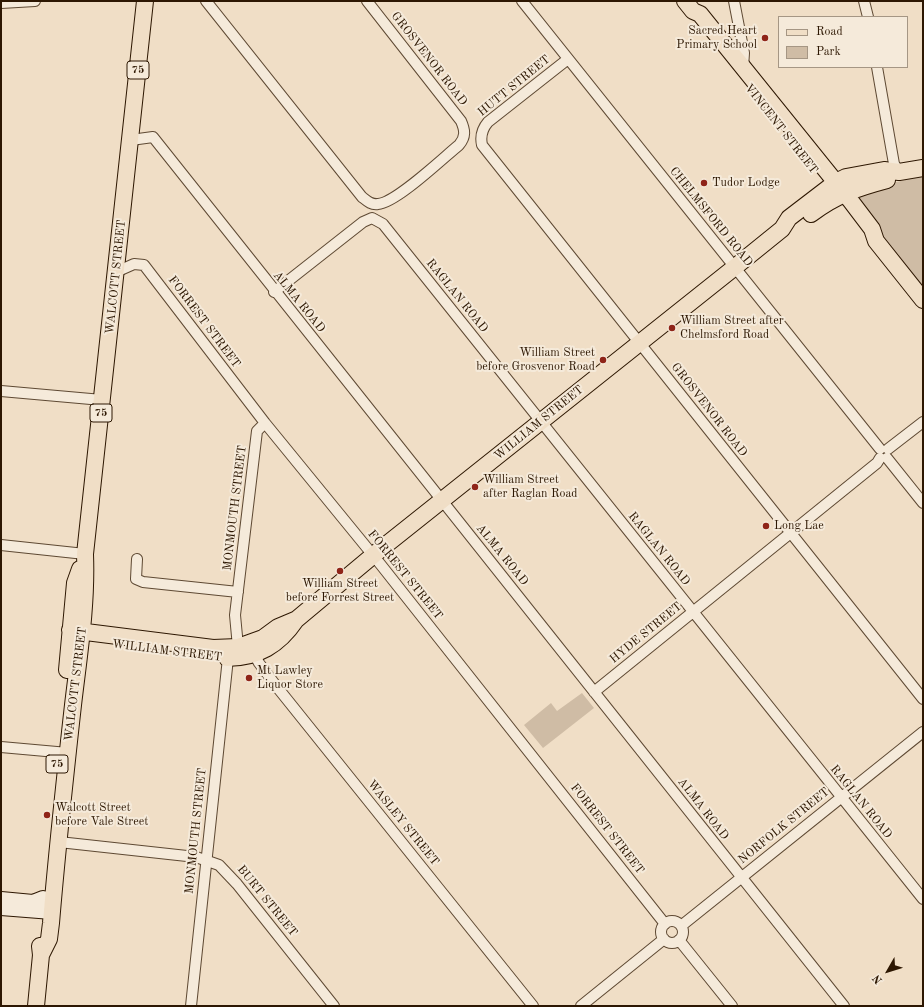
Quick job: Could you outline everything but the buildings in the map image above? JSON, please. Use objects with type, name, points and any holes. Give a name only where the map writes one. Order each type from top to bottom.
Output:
[{"type":"main road","name":"WALCOTT STREET","points":[[46,908],[76,636],[75,583],[85,554],[145,1]]},
{"type":"main road","name":"VINCENT STREET","points":[[689,6],[700,14],[744,68],[836,190],[864,234],[876,241],[923,300]]},
{"type":"main road","name":"VINCENT STREET","points":[[689,6],[694,19],[836,190]]},
{"type":"main road","name":"WILLIAM STREET","points":[[76,636],[170,650],[211,658],[233,652],[263,638],[278,627],[297,618],[782,229],[795,226],[836,190],[846,177],[884,170],[899,172],[923,168]]},
{"type":"main road","name":"WILLIAM STREET","points":[[233,652],[254,654],[267,648],[286,635],[297,618]]},
{"type":"main road","name":"WALCOTT STREET","points":[[36,1006],[41,955],[39,938],[59,842],[63,753]]},
{"type":"main road","points":[[1,899],[33,902],[46,908]]},
{"type":"main road","points":[[1,908],[46,908]]},
{"type":"street","points":[[1,3],[35,1]]},
{"type":"street","name":"GROSVENOR ROAD","points":[[206,1],[362,197],[369,203],[376,204],[392,199],[459,145],[464,136],[464,128],[461,121],[367,1]]},
{"type":"street","name":"CHELMSFORD ROAD","points":[[522,1],[923,503]]},
{"type":"street","points":[[734,1],[742,38],[744,68]]},
{"type":"street","points":[[864,1],[868,16]]},
{"type":"street","points":[[721,39],[731,42],[742,38]]},
{"type":"street","name":"HUTT STREET","points":[[481,136],[483,128],[488,122],[568,59]]},
{"type":"street","points":[[877,68],[894,164],[899,172]]},
{"type":"street","name":"GROSVENOR ROAD","points":[[481,136],[484,149],[923,699]]},
{"type":"street","name":"ALMA ROAD","points":[[131,140],[153,137],[274,292],[844,1006]]},
{"type":"street","name":"RAGLAN ROAD","points":[[274,292],[364,222],[372,218],[383,224],[923,899]]},
{"type":"street","name":"FORREST STREET","points":[[116,272],[134,264],[144,265],[265,424],[373,556],[665,924]]},
{"type":"street","points":[[1,391],[102,400]]},
{"type":"street","name":"HYDE STREET","points":[[594,692],[877,463],[884,454],[923,422]]},
{"type":"street","name":"MONMOUTH STREET","points":[[190,1006],[206,861],[233,652],[235,615],[257,431],[265,424]]},
{"type":"street","points":[[1,545],[85,554]]},
{"type":"street","points":[[137,559],[136,579],[143,582],[238,592]]},
{"type":"street","name":"WASLEY STREET","points":[[254,654],[259,663],[278,687],[533,1006]]},
{"type":"street","name":"NORFOLK STREET","points":[[681,926],[923,732]]},
{"type":"street","points":[[1,747],[63,753]]},
{"type":"street","name":"BURT STREET","points":[[59,842],[196,857],[219,865],[228,873],[334,1006]]},
{"type":"street","points":[[671,921],[681,926],[682,936],[679,940],[674,943],[664,939],[661,931],[665,924],[671,921]]},
{"type":"street","points":[[581,1006],[664,939]]},
{"type":"street","points":[[679,940],[732,1006]]},
{"type":"green space","points":[[923,176],[923,288],[879,233],[858,198],[861,192],[874,187]]},
{"type":"green space","points":[[582,693],[594,708],[543,748],[524,725],[551,703],[557,711]]},
{"type":"place","name":"Sacred Heart Primary School","points":[[765,38]]},
{"type":"place","name":"Tudor Lodge","points":[[704,183]]},
{"type":"place","name":"William Street after Chelmsford Road","points":[[672,328]]},
{"type":"place","name":"William Street before Grosvenor Road","points":[[603,360]]},
{"type":"place","name":"William Street after Raglan Road","points":[[475,487]]},
{"type":"place","name":"Long Lae","points":[[766,526]]},
{"type":"place","name":"William Street before Forrest Street","points":[[340,571]]},
{"type":"place","name":"Mt Lawley Liquor Store","points":[[249,678]]},
{"type":"place","name":"Walcott Street before Vale Street","points":[[47,815]]}]
